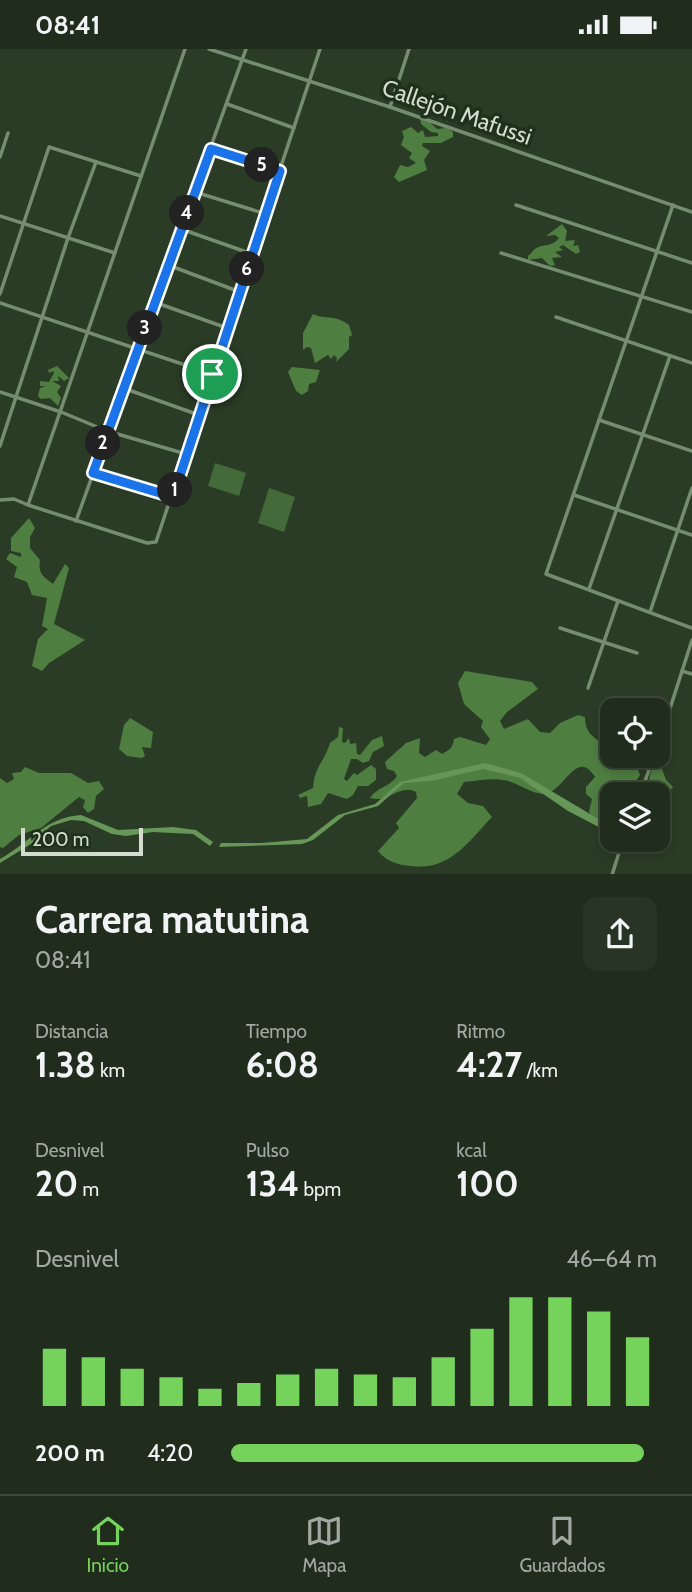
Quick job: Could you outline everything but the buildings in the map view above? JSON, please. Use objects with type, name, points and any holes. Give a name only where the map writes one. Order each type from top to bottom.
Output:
[{"type":"street","points":[[28,505],[185,49]]},
{"type":"street","name":"Callejón Mafussi","points":[[209,49],[390,107],[692,212]]},
{"type":"street","points":[[76,521],[246,49]]},
{"type":"street","points":[[0,501],[14,499],[147,543],[156,542],[320,49]]},
{"type":"street","points":[[390,107],[409,49]]},
{"type":"street","points":[[227,104],[295,128]]},
{"type":"street","points":[[0,157],[8,133]]},
{"type":"street","points":[[0,294],[49,147],[141,177]]},
{"type":"street","points":[[211,149],[280,171]]},
{"type":"street","points":[[0,446],[68,238],[96,162]]},
{"type":"street","points":[[195,192],[266,214]]},
{"type":"street","points":[[516,205],[692,263]]},
{"type":"street","points":[[673,205],[546,574],[691,627],[692,619]]},
{"type":"street","points":[[0,216],[115,253]]},
{"type":"street","points":[[181,229],[252,254]]},
{"type":"street","points":[[501,253],[692,312]]},
{"type":"street","points":[[168,265],[240,292]]},
{"type":"street","points":[[155,302],[227,328]]},
{"type":"street","points":[[0,303],[212,374]]},
{"type":"street","points":[[556,317],[692,363]]},
{"type":"street","points":[[589,590],[670,356]]},
{"type":"street","points":[[123,388],[199,415]]},
{"type":"street","points":[[0,392],[107,431],[186,454]]},
{"type":"street","points":[[599,420],[692,451]]},
{"type":"street","points":[[93,473],[173,497]]},
{"type":"street","points":[[650,612],[692,488]]},
{"type":"street","points":[[573,495],[692,535]]},
{"type":"street","points":[[588,688],[618,601]]},
{"type":"street","points":[[560,628],[637,653]]},
{"type":"street","points":[[670,708],[692,640]]},
{"type":"street","points":[[682,671],[692,674]]},
{"type":"street","points":[[612,874],[619,852]]},
{"type":"shaded area","points":[[420,117],[424,117],[437,129],[447,128],[453,132],[453,137],[441,143],[423,143],[422,146],[430,151],[424,160],[427,170],[399,182],[394,177],[400,165],[408,167],[416,163],[409,158],[412,153],[401,145],[404,137],[402,131],[411,127],[418,133],[423,130],[425,137],[438,136],[438,133],[431,132],[421,124]]},
{"type":"shaded area","points":[[562,224],[567,231],[565,241],[575,240],[573,246],[578,245],[580,252],[576,254],[563,245],[559,247],[563,250],[555,252],[562,257],[552,258],[555,265],[550,266],[542,258],[528,260],[528,256],[538,247],[553,243],[559,238],[555,235],[546,236]]},
{"type":"shaded area","points":[[313,314],[339,319],[349,325],[352,335],[349,337],[349,349],[336,362],[334,355],[331,359],[328,355],[315,363],[311,348],[303,350],[303,333]]},
{"type":"shaded area","points":[[57,366],[69,378],[64,381],[58,376],[59,381],[52,381],[61,386],[57,392],[61,398],[58,406],[50,398],[41,399],[38,396],[40,388],[46,386],[40,386],[40,381],[49,382],[54,373],[49,373],[48,370]]},
{"type":"shaded area","points":[[292,367],[320,370],[316,382],[309,384],[308,391],[302,395],[296,391],[288,372]]},
{"type":"shaded area","points":[[215,463],[246,473],[239,496],[208,486]]},
{"type":"shaded area","points":[[269,488],[295,497],[284,532],[258,523]]},
{"type":"shaded area","points":[[29,518],[35,528],[30,537],[30,548],[40,560],[42,574],[53,584],[65,564],[69,568],[54,624],[85,640],[49,663],[42,671],[32,666],[38,639],[48,629],[42,626],[47,598],[32,595],[27,582],[14,577],[17,567],[6,559],[10,553],[21,557],[21,553],[11,551],[11,538]]},
{"type":"shaded area","points":[[465,671],[532,682],[538,689],[507,712],[500,721],[504,729],[528,719],[540,732],[550,733],[560,723],[578,715],[585,717],[587,729],[600,741],[600,768],[637,768],[640,775],[635,782],[600,782],[600,820],[589,812],[592,799],[586,794],[586,787],[595,777],[582,767],[576,769],[551,792],[544,794],[503,780],[464,782],[457,794],[468,803],[483,806],[492,817],[457,853],[437,864],[425,866],[393,862],[378,851],[399,828],[396,823],[417,798],[416,792],[404,790],[382,798],[370,798],[397,776],[394,771],[387,769],[385,762],[406,743],[420,738],[419,753],[425,757],[436,750],[442,754],[453,745],[454,739],[460,737],[486,745],[490,739],[481,727],[483,721],[464,704],[458,683]]},
{"type":"shaded area","points":[[130,718],[153,732],[151,748],[142,747],[145,756],[142,758],[127,756],[119,749],[124,725]]},
{"type":"shaded area","points":[[339,727],[343,728],[342,742],[345,743],[349,738],[350,744],[356,743],[357,754],[360,755],[372,740],[382,736],[384,746],[373,752],[369,761],[363,763],[351,759],[344,779],[347,781],[354,773],[357,775],[371,765],[376,769],[376,780],[368,786],[358,786],[347,799],[328,793],[321,804],[308,807],[307,796],[300,798],[298,795],[313,788],[330,743],[338,737]]},
{"type":"shaded area","points":[[485,763],[521,773],[600,820],[600,828],[568,811],[520,778],[483,769],[431,781],[404,783],[378,806],[345,815],[313,840],[302,844],[219,847],[221,843],[307,839],[338,815],[375,804],[400,782]]},
{"type":"shaded area","points":[[25,767],[39,773],[71,773],[88,783],[99,781],[104,789],[96,796],[94,809],[88,813],[83,807],[85,800],[79,797],[41,828],[19,835],[3,848],[0,847],[0,778],[7,783],[14,779],[12,773],[21,772]]},
{"type":"shaded area","points":[[653,768],[662,768],[668,782],[649,782]]},
{"type":"shaded area","points":[[81,815],[118,830],[173,827],[196,830],[213,842],[210,846],[193,834],[112,834],[84,821],[71,820],[51,826],[31,844],[0,863],[0,859],[58,820]]},
{"type":"route","points":[[211,149],[280,171],[212,374],[173,497],[142,490],[93,473],[211,149]]}]
